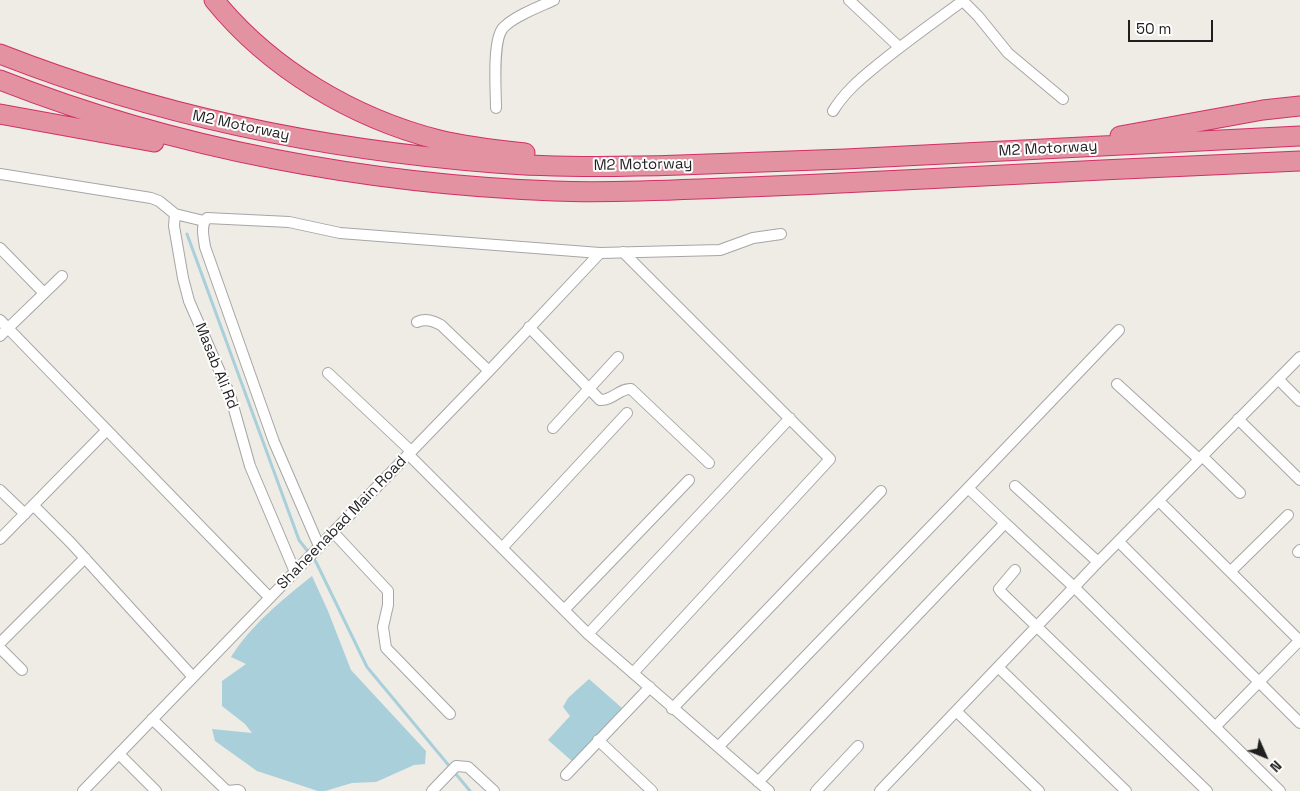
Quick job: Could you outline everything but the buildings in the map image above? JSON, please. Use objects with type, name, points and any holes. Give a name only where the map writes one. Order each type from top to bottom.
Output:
[{"type":"highway","points":[[214,0],[262,49],[309,84],[363,113],[437,140],[486,149],[556,156],[786,161]]},
{"type":"highway","name":"M2 Motorway","points":[[0,54],[86,85],[191,115],[302,139],[496,164],[615,167],[1040,150],[1300,136]]},
{"type":"highway","name":"M2 Motorway","points":[[0,80],[78,108],[185,139],[300,164],[433,182],[555,191],[617,192],[787,186],[1300,161]]},
{"type":"highway","points":[[1040,150],[1263,110],[1300,106]]},
{"type":"highway","points":[[0,114],[138,139],[222,158],[397,186],[494,187]]},
{"type":"street","points":[[496,108],[496,46],[502,29],[524,14],[554,0]]},
{"type":"street","points":[[850,0],[899,47]]},
{"type":"street","points":[[833,111],[846,92],[899,47],[964,0],[1008,52],[1063,99]]},
{"type":"street","points":[[0,174],[151,198],[160,201],[175,214],[204,221],[207,218],[216,218],[289,222],[340,233],[600,253],[720,250],[753,238],[781,234]]},
{"type":"street","name":"Masab Ali Rd","points":[[175,214],[174,226],[189,301],[230,395],[250,466],[295,572]]},
{"type":"street","points":[[204,221],[205,247],[274,442],[319,546]]},
{"type":"street","points":[[0,248],[44,293]]},
{"type":"street","points":[[623,252],[830,459],[633,673]]},
{"type":"street","name":"Shaheenabad Main Road","points":[[83,791],[410,453],[600,253]]},
{"type":"street","points":[[0,336],[62,276]]},
{"type":"street","points":[[417,322],[424,319],[441,325],[488,371]]},
{"type":"street","points":[[0,320],[270,598]]},
{"type":"street","points":[[529,328],[600,400],[605,400],[626,389],[631,389],[709,463]]},
{"type":"street","points":[[719,746],[1119,330]]},
{"type":"street","points":[[553,428],[618,357]]},
{"type":"street","points":[[880,791],[1098,562],[1300,357]]},
{"type":"street","points":[[328,373],[410,453],[588,634],[769,791]]},
{"type":"street","points":[[1278,378],[1300,401]]},
{"type":"street","points":[[1117,384],[1240,493]]},
{"type":"street","points":[[502,548],[627,413]]},
{"type":"street","points":[[588,634],[790,418]]},
{"type":"street","points":[[1238,419],[1300,480]]},
{"type":"street","points":[[0,539],[107,430]]},
{"type":"street","points":[[564,610],[689,480]]},
{"type":"street","points":[[1015,486],[1098,562]]},
{"type":"street","points":[[968,488],[1074,587],[1280,791]]},
{"type":"street","points":[[0,490],[25,514]]},
{"type":"street","points":[[672,708],[881,490]]},
{"type":"street","points":[[1159,501],[1300,640],[1215,727]]},
{"type":"street","points":[[34,505],[193,677]]},
{"type":"street","points":[[1231,571],[1288,515]]},
{"type":"street","points":[[758,782],[1006,523]]},
{"type":"street","points":[[333,532],[388,592],[388,605],[383,627],[386,648],[450,714]]},
{"type":"street","points":[[1118,542],[1300,723]]},
{"type":"street","points":[[0,643],[85,558]]},
{"type":"street","points":[[1015,570],[1000,589],[1036,627],[1207,791]]},
{"type":"street","points":[[0,648],[22,670]]},
{"type":"street","points":[[998,667],[1126,791]]},
{"type":"street","points":[[566,775],[650,687]]},
{"type":"street","points":[[956,711],[1040,791]]},
{"type":"street","points":[[152,719],[227,791],[240,791]]},
{"type":"street","points":[[598,740],[652,791]]},
{"type":"street","points":[[816,791],[858,746]]},
{"type":"street","points":[[119,754],[156,791]]},
{"type":"street","points":[[439,789],[453,770],[468,767],[494,791]]},
{"type":"water","points":[[312,576],[351,670],[426,751],[425,764],[414,765],[376,782],[352,783],[325,791],[318,791],[257,771],[215,741],[212,729],[252,733],[245,724],[222,706],[222,681],[246,664],[231,657],[258,623]]},
{"type":"water","points":[[589,679],[622,708],[573,762],[548,740],[570,716],[563,707],[568,698]]},
{"type":"waterway","points":[[187,234],[299,540],[316,562],[367,667],[470,791]]}]
